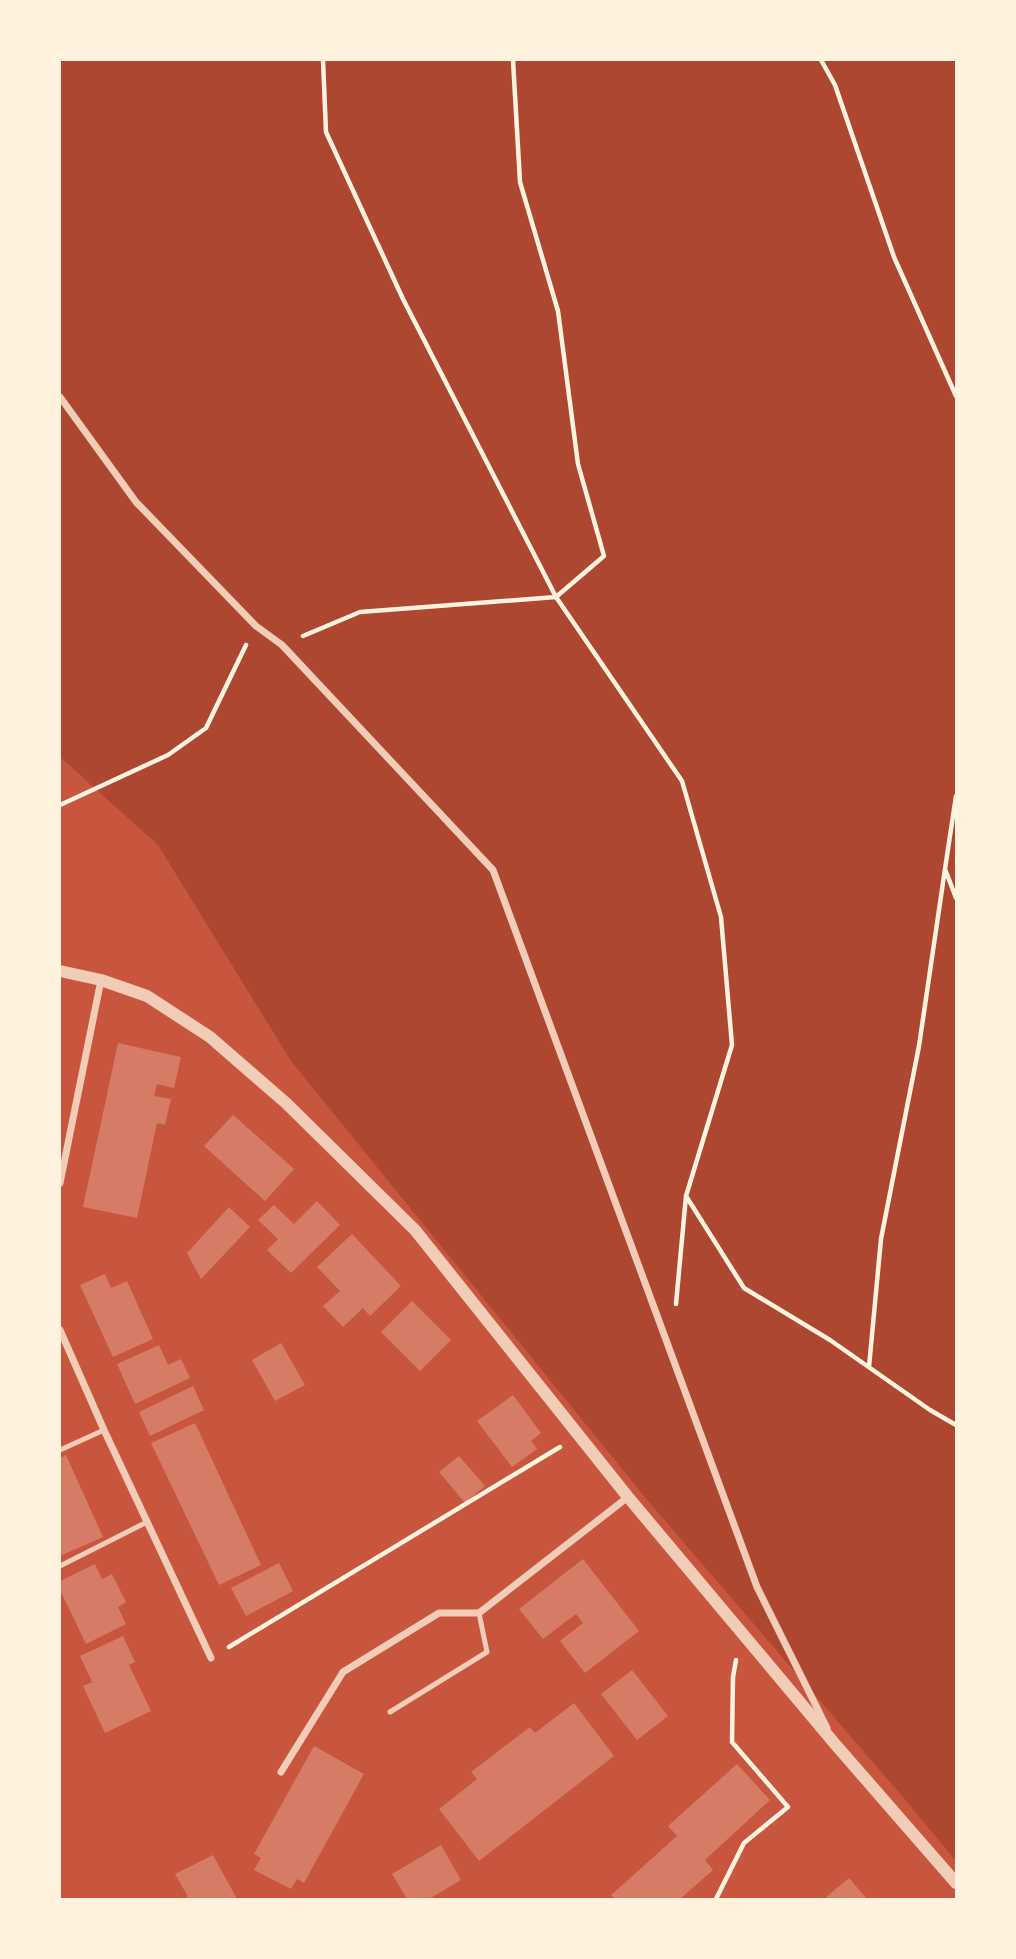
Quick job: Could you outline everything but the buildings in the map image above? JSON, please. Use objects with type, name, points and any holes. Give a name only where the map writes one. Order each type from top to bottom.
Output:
[{"type":"street","points":[[60,397],[136,502],[256,626],[282,645],[493,870],[757,1587],[835,1744]]},
{"type":"street","points":[[60,971],[101,980],[147,996],[210,1037],[286,1103],[415,1230],[628,1497],[835,1744],[957,1883]]},
{"type":"street","points":[[60,1183],[101,980]]},
{"type":"street","points":[[60,1330],[211,1658]]},
{"type":"street","points":[[281,1772],[343,1672],[439,1612],[480,1613],[628,1497]]},
{"type":"lane","points":[[60,1450],[104,1430]]},
{"type":"lane","points":[[60,1566],[147,1522]]},
{"type":"lane","points":[[390,1712],[487,1652],[480,1613]]},
{"type":"path","points":[[323,60],[326,132],[403,299],[556,597],[682,781],[721,917],[732,1045],[686,1196],[671,1353]]},
{"type":"path","points":[[282,645],[360,612],[556,597],[604,556],[578,464],[558,311],[520,183],[513,60]]},
{"type":"path","points":[[821,60],[835,85],[894,257],[957,397]]},
{"type":"path","points":[[60,805],[168,755],[206,728],[256,626]]},
{"type":"path","points":[[869,1367],[881,1239],[919,1046],[957,796]]},
{"type":"path","points":[[945,869],[957,898]]},
{"type":"path","points":[[686,1196],[744,1288],[830,1340],[930,1410],[957,1425]]},
{"type":"path","points":[[211,1658],[578,1435]]},
{"type":"path","points":[[716,1899],[744,1843],[789,1807],[732,1742],[733,1677]]},
{"type":"shaded area","points":[[60,60],[956,60],[956,1861],[648,1501],[291,1061],[158,845],[60,757]]}]
